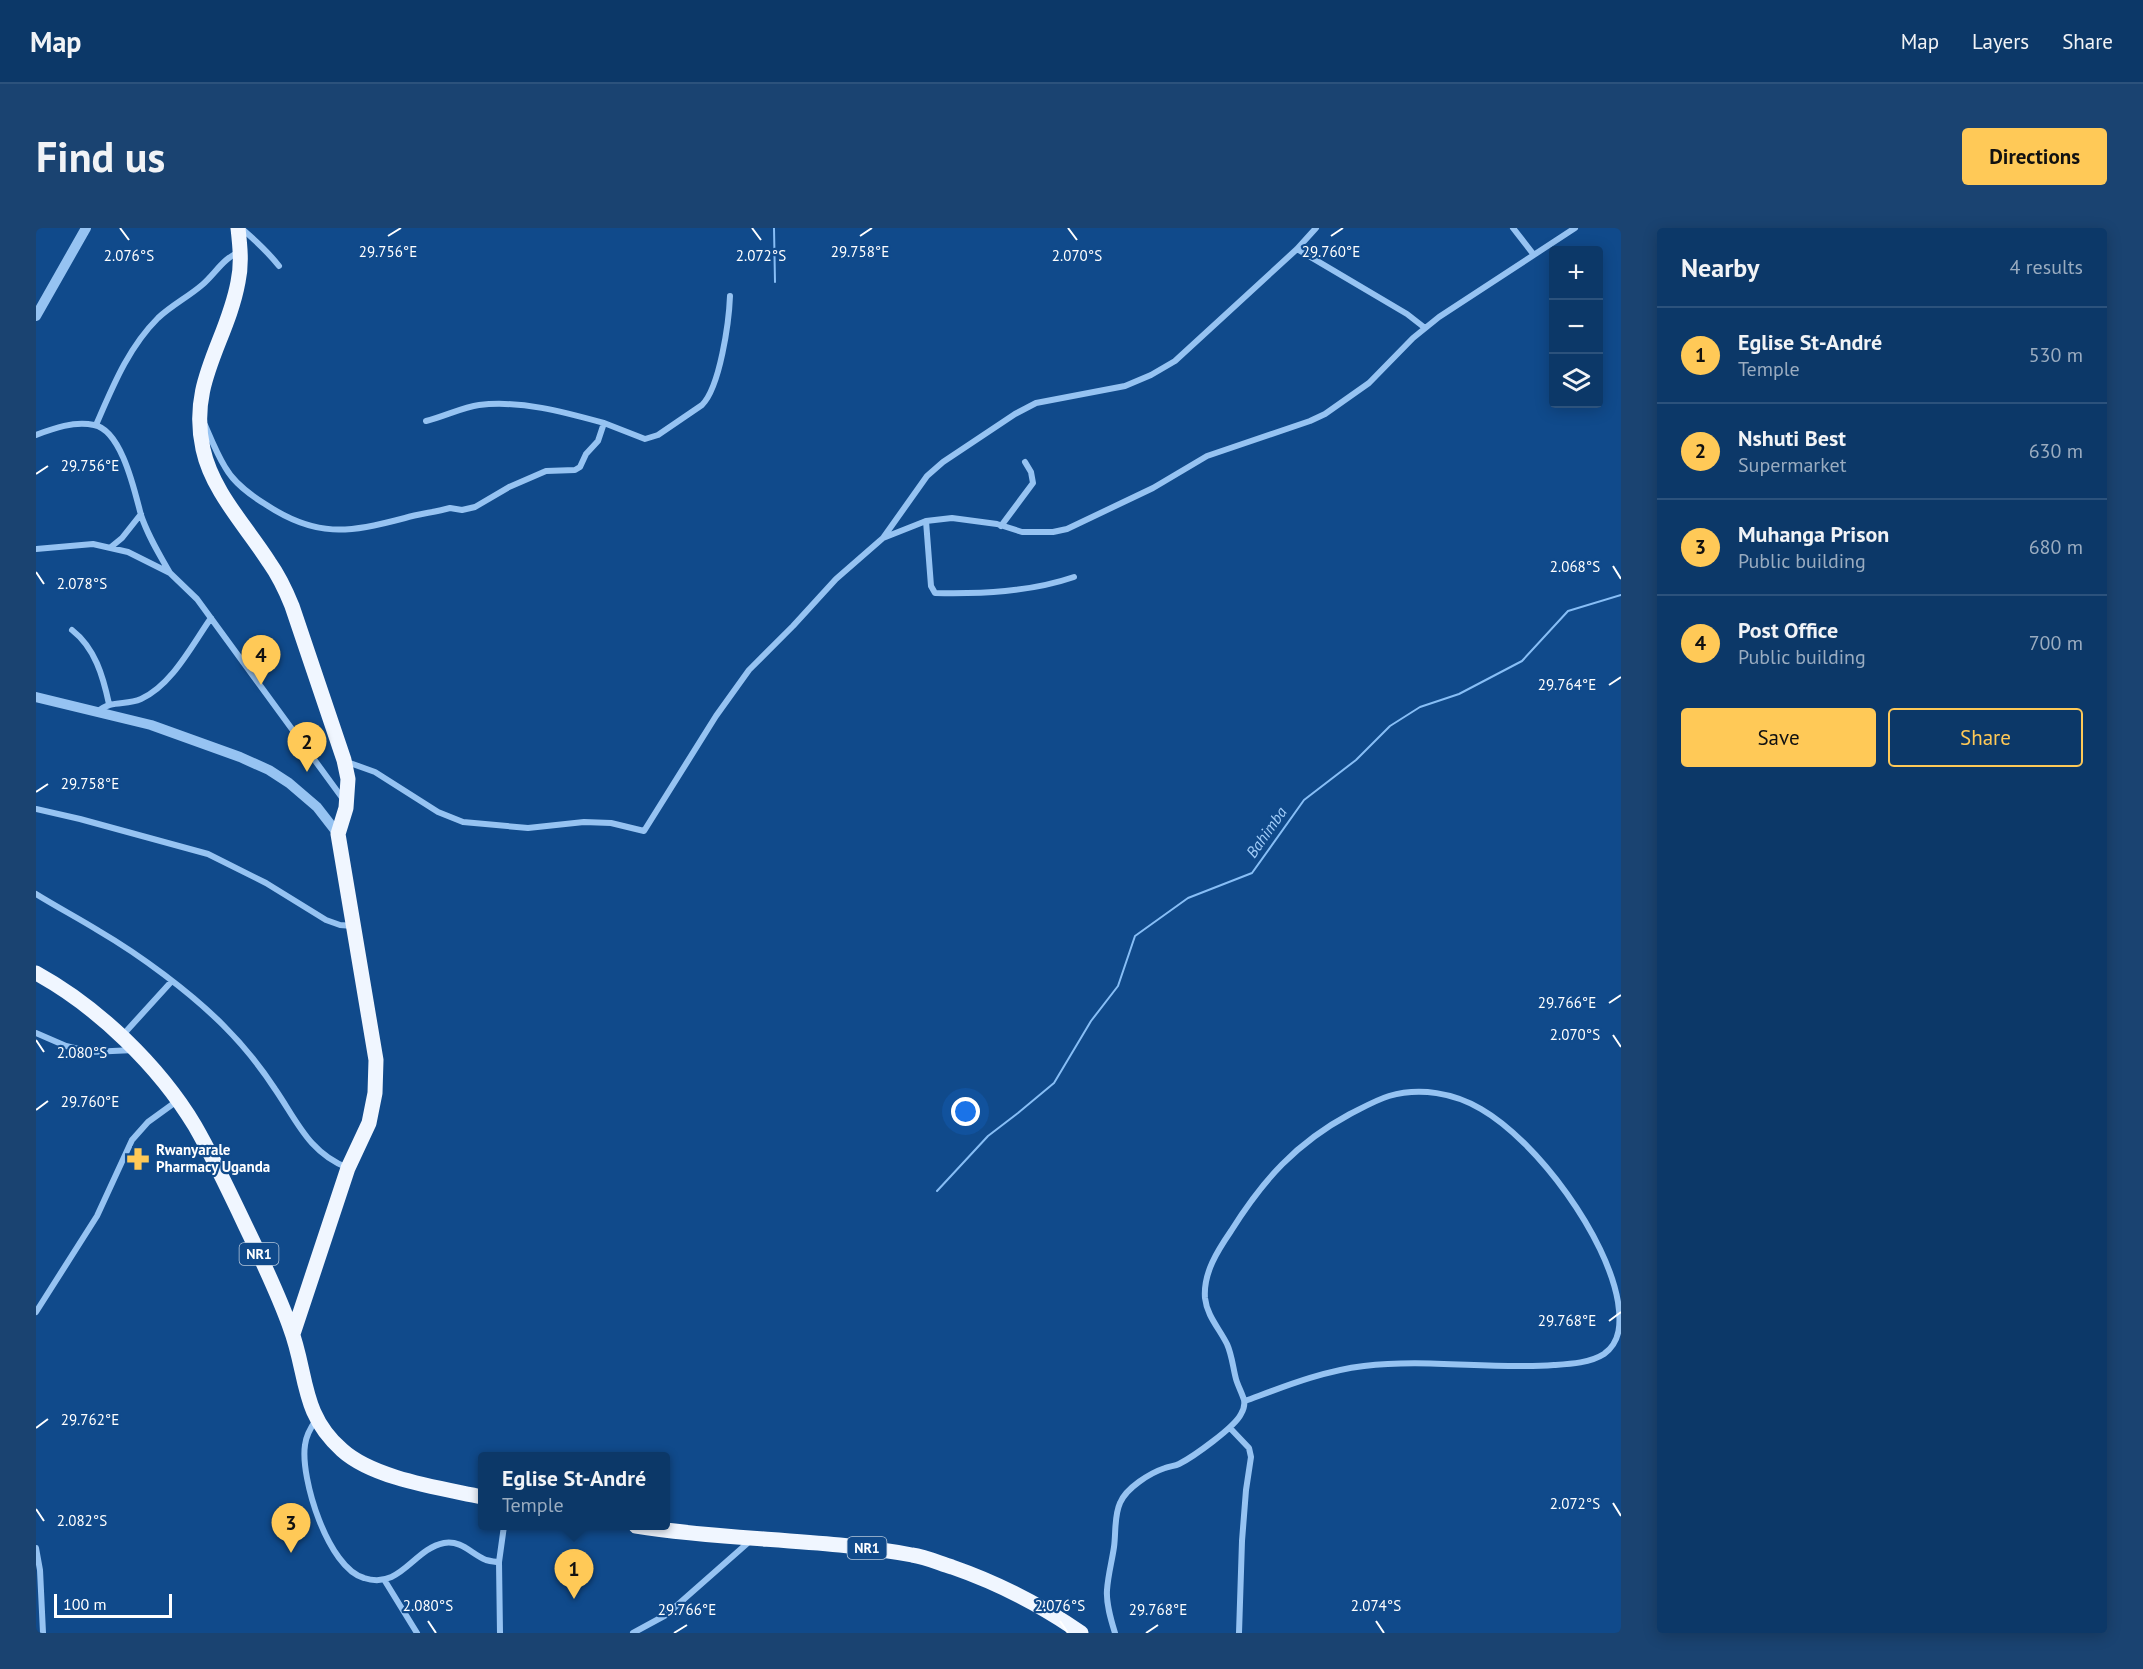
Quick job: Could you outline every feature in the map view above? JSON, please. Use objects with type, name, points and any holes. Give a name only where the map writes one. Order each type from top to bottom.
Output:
[{"type":"highway","points":[[239,228],[241,252],[236,293],[203,384],[199,414],[200,436],[205,459],[227,502],[283,585],[344,760],[348,779],[347,804],[338,834],[373,1038],[376,1079],[369,1123],[348,1168],[293,1334]]},
{"type":"highway","name":"NR1","points":[[36,974],[67,993],[135,1050],[178,1101],[194,1125],[229,1190],[279,1297],[293,1334],[307,1397],[317,1420],[334,1443],[358,1461],[398,1478],[478,1496]]},
{"type":"highway","name":"NR1","points":[[665,1530],[852,1546],[915,1555],[1002,1586],[1081,1633]]},
{"type":"street","points":[[36,316],[86,228]]},
{"type":"street","points":[[239,228],[259,244],[279,266]]},
{"type":"street","points":[[344,760],[375,772],[438,812],[463,822],[528,828],[584,822],[611,823],[644,831],[716,716],[753,665],[794,626],[836,579],[883,538],[927,476],[943,462],[1015,414],[1036,403],[1125,386],[1175,361],[1297,249],[1316,228]]},
{"type":"street","points":[[1513,228],[1534,255]]},
{"type":"street","points":[[883,538],[926,521],[952,518],[1022,532],[1053,532],[1067,529],[1153,488],[1207,456],[1310,421],[1369,383],[1425,328],[1575,228]]},
{"type":"street","points":[[1297,249],[1407,314],[1425,328]]},
{"type":"street","points":[[96,425],[139,339],[159,317],[204,283],[229,258],[241,252]]},
{"type":"street","points":[[426,421],[478,405],[509,405],[555,410],[604,423],[645,439],[657,435],[705,402],[720,359],[729,320],[730,296]]},
{"type":"street","points":[[199,414],[225,467],[246,491],[295,522],[328,529],[351,530],[383,525],[450,508],[462,510],[475,507],[509,487],[546,471],[575,470],[580,467],[586,454],[598,441],[604,423]]},
{"type":"street","points":[[36,435],[72,424],[96,425],[107,433],[128,466],[148,535],[170,573]]},
{"type":"street","points":[[1001,526],[1033,483],[1031,472],[1024,462]]},
{"type":"street","points":[[111,547],[122,538],[141,514]]},
{"type":"street","points":[[926,521],[930,581],[935,593],[998,591],[1044,585],[1074,577]]},
{"type":"street","points":[[36,549],[93,544],[111,547],[128,552],[170,573],[191,592],[211,618],[347,804]]},
{"type":"street","points":[[96,712],[109,704],[137,701],[158,688],[185,656],[211,618]]},
{"type":"street","points":[[72,630],[87,644],[96,660],[109,704]]},
{"type":"street","points":[[36,697],[152,725],[269,770],[309,799],[338,834]]},
{"type":"street","points":[[36,808],[208,854],[266,883],[326,920],[340,925],[354,926]]},
{"type":"street","points":[[36,894],[116,942],[201,1005],[236,1039],[270,1082],[315,1148],[348,1168]]},
{"type":"street","points":[[121,1037],[171,982]]},
{"type":"street","points":[[36,1033],[66,1046],[91,1053],[135,1050]]},
{"type":"street","points":[[1114,1633],[1107,1589],[1116,1517],[1122,1499],[1160,1469],[1179,1464],[1188,1458],[1230,1428],[1240,1416],[1245,1401],[1237,1382],[1229,1348],[1211,1318],[1205,1293],[1206,1281],[1212,1262],[1256,1194],[1297,1148],[1330,1125],[1389,1096],[1418,1091],[1458,1098],[1483,1109],[1527,1147],[1571,1200],[1592,1233],[1609,1267],[1617,1294],[1620,1316],[1619,1338],[1604,1354],[1593,1360],[1534,1367],[1432,1363],[1367,1365],[1300,1381],[1245,1401]]},
{"type":"street","points":[[36,1312],[97,1216],[132,1140],[148,1122],[178,1101]]},
{"type":"street","points":[[317,1420],[308,1434],[304,1458],[311,1493],[325,1535],[333,1550],[353,1572],[362,1578],[385,1581],[405,1569],[427,1551],[446,1543],[457,1543],[487,1560],[499,1562]]},
{"type":"street","points":[[1230,1428],[1249,1448],[1251,1456],[1242,1541],[1239,1633]]},
{"type":"street","points":[[500,1633],[499,1562],[503,1530]]},
{"type":"street","points":[[633,1633],[666,1615],[753,1539]]},
{"type":"street","points":[[36,1548],[40,1570],[43,1633]]},
{"type":"street","points":[[385,1581],[417,1633]]},
{"type":"waterway","points":[[774,228],[775,282]]},
{"type":"waterway","name":"Bahimba","points":[[937,1191],[988,1136],[1054,1083],[1091,1021],[1118,986],[1135,936],[1188,898],[1252,873],[1304,800],[1356,760],[1390,726],[1420,707],[1459,694],[1522,661],[1568,611],[1621,595]]},
{"type":"place","name":"Post Office","points":[[261,685]]},
{"type":"place","name":"Nshuti Best","points":[[307,772]]},
{"type":"place","name":"Rwanyarale Pharmacy Uganda","points":[[138,1159]]},
{"type":"place","name":"Muhanga Prison","points":[[291,1553]]},
{"type":"place","name":"Eglise St-André","points":[[574,1599]]}]
